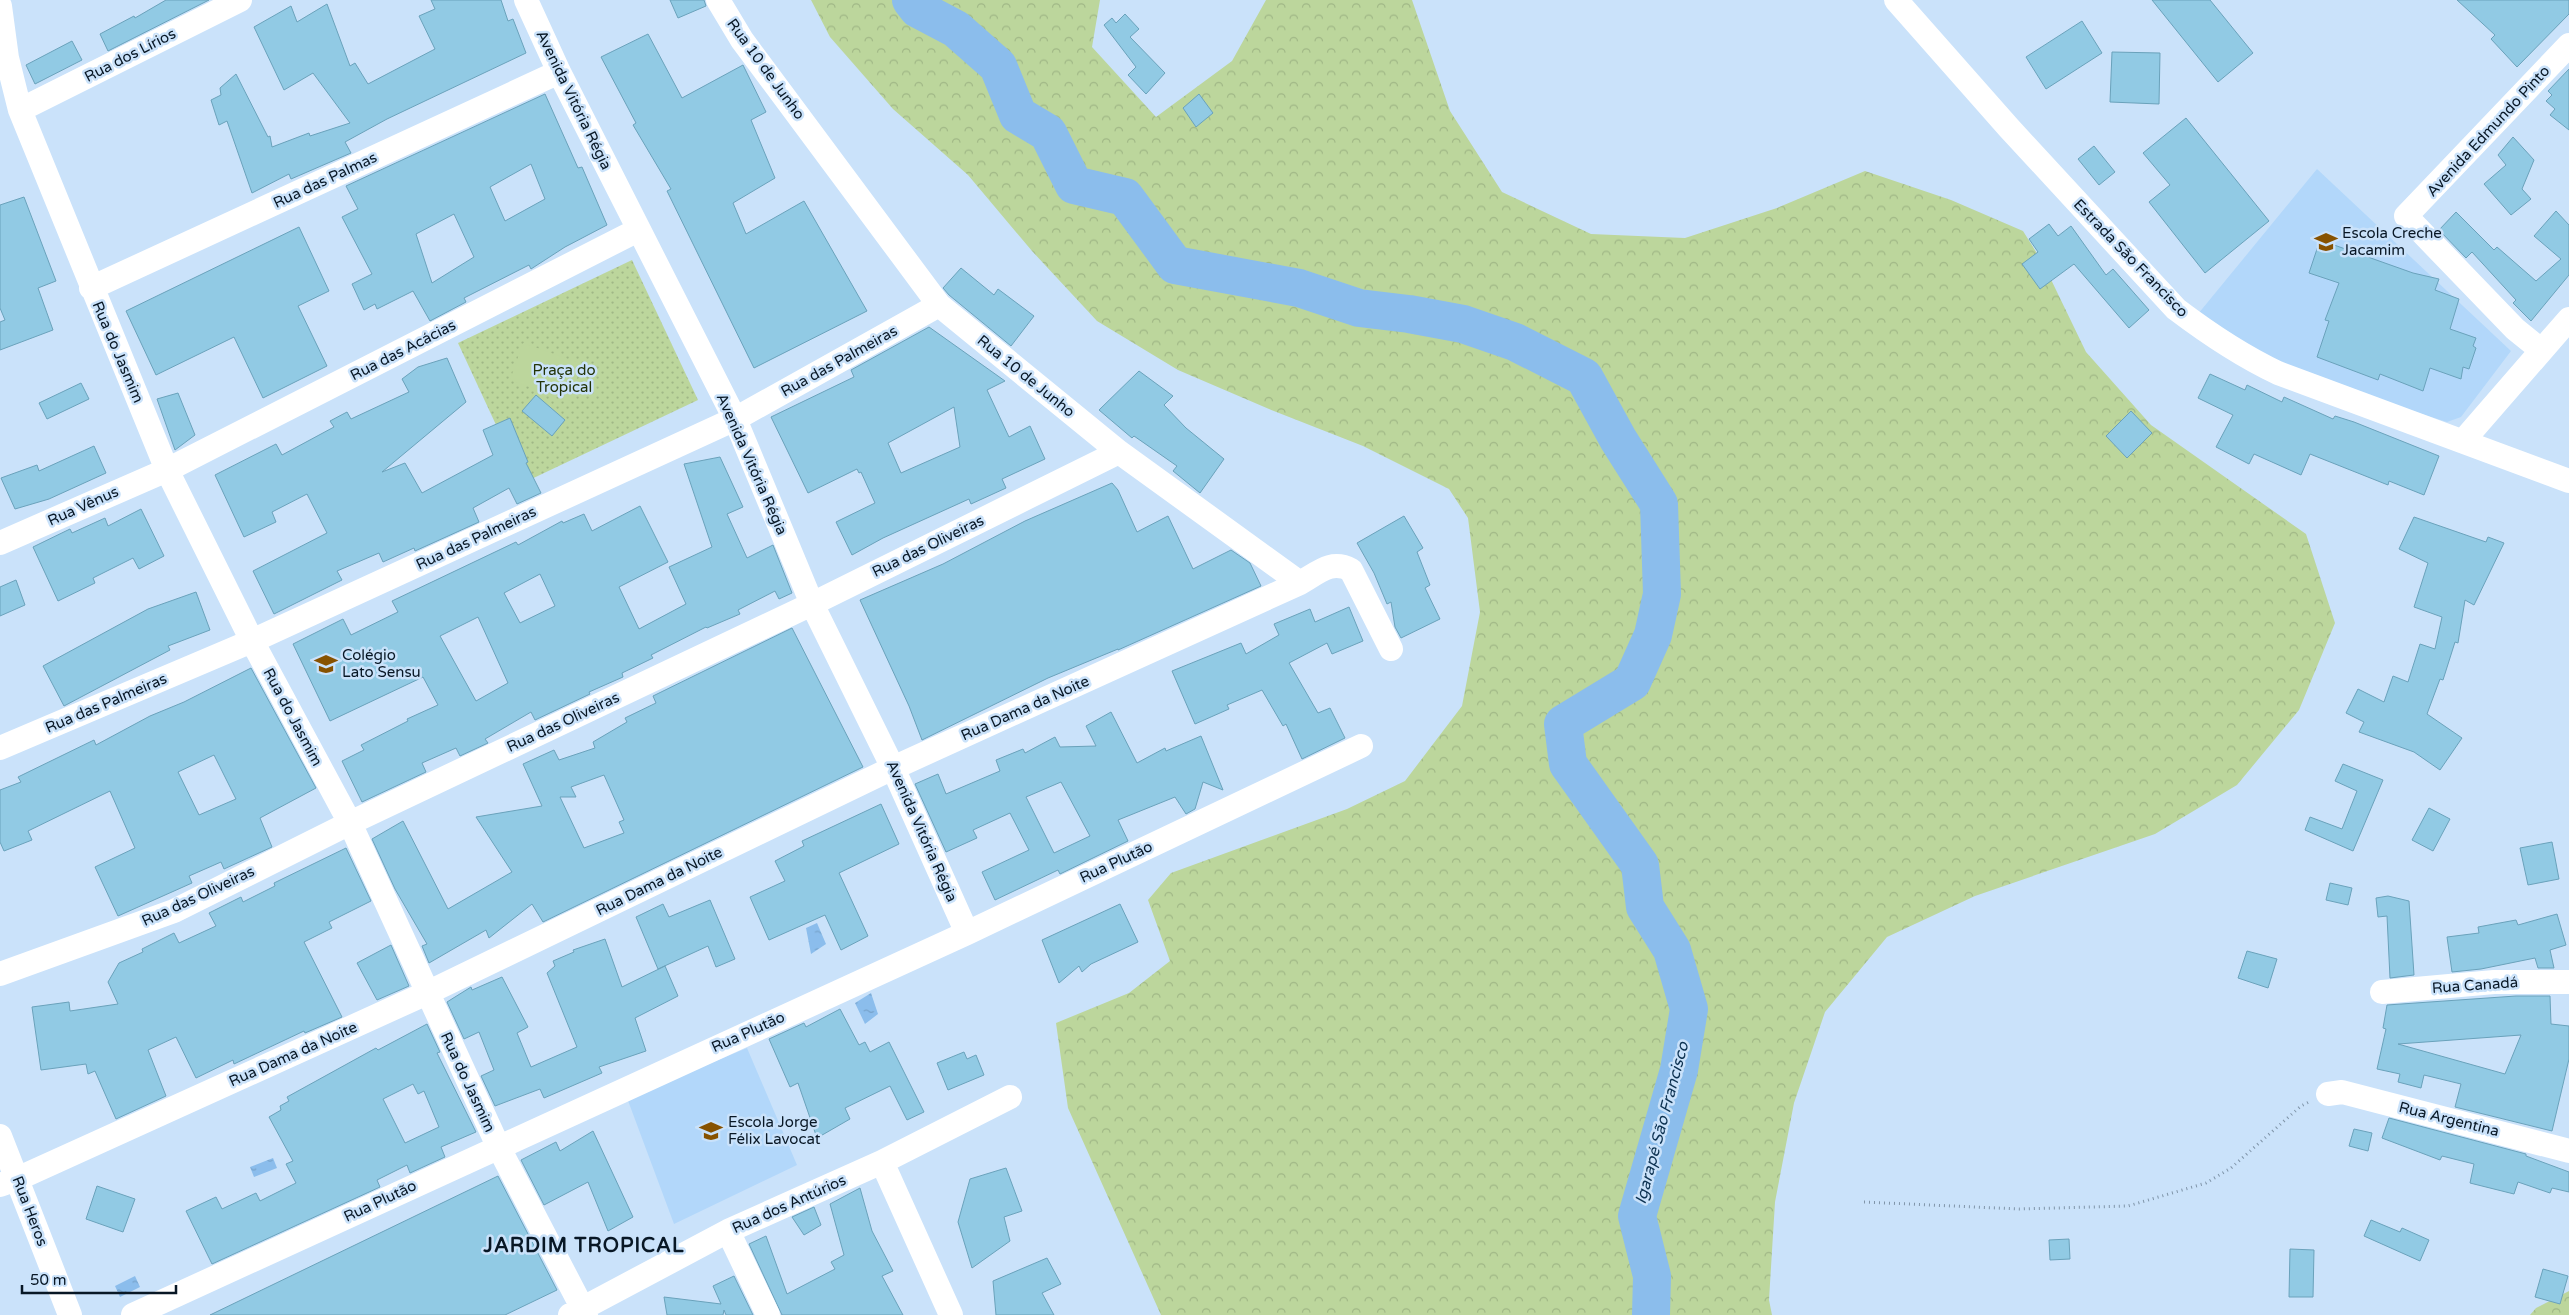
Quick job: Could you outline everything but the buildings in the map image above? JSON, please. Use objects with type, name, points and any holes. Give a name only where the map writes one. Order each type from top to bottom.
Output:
[{"type":"street","name":"Rua dos Lírios","points":[[20,110],[240,0]]},
{"type":"street","name":"Avenida Vitória Régia","points":[[526,0],[559,72],[735,419],[812,604],[893,768],[967,932]]},
{"type":"street","name":"Rua 10 de Junho","points":[[718,0],[742,40],[939,305],[1120,452],[1300,583]]},
{"type":"street","name":"Estrada São Francisco","points":[[1896,0],[2009,128],[2176,309],[2206,333],[2240,354],[2278,373],[2569,481]]},
{"type":"street","name":"Rua do Jasmim","points":[[0,6],[7,58],[20,110],[91,288],[167,470],[252,641],[350,823],[498,1146],[580,1313]]},
{"type":"street","name":"Avenida Edmundo Pinto","points":[[2541,350],[2515,329],[2406,216],[2569,45]]},
{"type":"street","name":"Rua das Palmas","points":[[91,288],[559,72]]},
{"type":"street","name":"Rua das Acácias","points":[[167,470],[638,230]]},
{"type":"street","name":"Rua das Palmeiras","points":[[0,748],[252,641],[735,419],[939,305]]},
{"type":"street","points":[[2463,441],[2569,319]]},
{"type":"street","name":"Rua das Oliveiras","points":[[0,974],[174,911],[350,823],[812,604],[1120,452]]},
{"type":"street","name":"Rua Vênus","points":[[0,543],[167,470]]},
{"type":"street","points":[[1300,583],[1331,566],[1341,565],[1351,570],[1391,649]]},
{"type":"street","name":"Rua Dama da Noite","points":[[9,1182],[427,993],[893,768],[1300,583]]},
{"type":"street","name":"Rua Plutão","points":[[134,1315],[967,932],[1361,746]]},
{"type":"street","name":"Rua Canadá","points":[[2382,992],[2494,982],[2569,982]]},
{"type":"street","name":"Rua Argentina","points":[[2328,1094],[2342,1092],[2569,1151]]},
{"type":"street","name":"Rua dos Antúrios","points":[[580,1313],[728,1231],[882,1162],[1010,1097]]},
{"type":"street","name":"Rua Heros","points":[[0,1136],[9,1182],[70,1315]]},
{"type":"street","points":[[882,1162],[951,1315]]},
{"type":"street","points":[[728,1231],[768,1315]]},
{"type":"path","points":[[1864,1202],[2019,1209],[2128,1206],[2206,1182],[2231,1168],[2301,1106],[2328,1094]]},
{"type":"shaded area","name":"Escola Creche Jacamim","points":[[2317,169],[2511,351],[2461,417],[2447,422],[2251,360],[2198,314]]},
{"type":"shaded area","name":"Escola Jorge Félix Lavocat","points":[[747,1048],[797,1165],[674,1224],[627,1098]]},
{"type":"green space","points":[[811,0],[1100,0],[1092,47],[1156,117],[1232,61],[1266,0],[1412,0],[1450,111],[1502,192],[1591,234],[1685,238],[1777,208],[1865,171],[1951,200],[2023,231],[2043,263],[2086,352],[2151,425],[2306,534],[2335,623],[2299,710],[2237,785],[2155,834],[1975,896],[1887,937],[1825,1012],[1794,1103],[1775,1202],[1769,1300],[1772,1315],[1161,1315],[1068,1108],[1056,1023],[1129,993],[1170,961],[1148,900],[1171,873],[1347,809],[1405,781],[1462,706],[1480,612],[1468,518],[1449,489],[1363,446],[1178,370],[1097,321],[1032,251],[968,175],[893,109],[830,37]]},
{"type":"green space","name":"Praça do Tropical","points":[[632,260],[698,400],[523,483],[458,343]]},
{"type":"green space","points":[[523,343],[582,364],[569,401],[510,380]]},
{"type":"green space","points":[[2569,1291],[2569,1315],[2530,1315],[2536,1308]]},
{"type":"water","points":[[817,923],[826,944],[811,954],[806,928]]},
{"type":"water","points":[[871,993],[878,1014],[865,1024],[855,1003]]},
{"type":"water","points":[[273,1158],[277,1168],[254,1177],[250,1167]]},
{"type":"water","points":[[135,1276],[140,1287],[120,1297],[115,1286]]},
{"type":"waterway","name":"Igarapé São Francisco","points":[[911,0],[918,9],[956,29],[998,66],[1018,115],[1048,133],[1074,185],[1125,197],[1175,265],[1299,288],[1359,308],[1409,314],[1463,324],[1515,342],[1584,377],[1618,439],[1659,504],[1662,594],[1653,635],[1632,682],[1563,724],[1568,764],[1640,865],[1645,907],[1672,950],[1689,1009],[1679,1070],[1637,1216],[1652,1276],[1651,1315]]},
{"type":"place","name":"Escola Creche Jacamim","points":[[2326,242]]},
{"type":"place","name":"Colégio Lato Sensu","points":[[326,664]]},
{"type":"place","name":"Escola Jorge Félix Lavocat","points":[[711,1131]]},
{"type":"district","name":"JARDIM TROPICAL","points":[[584,1246]]}]
